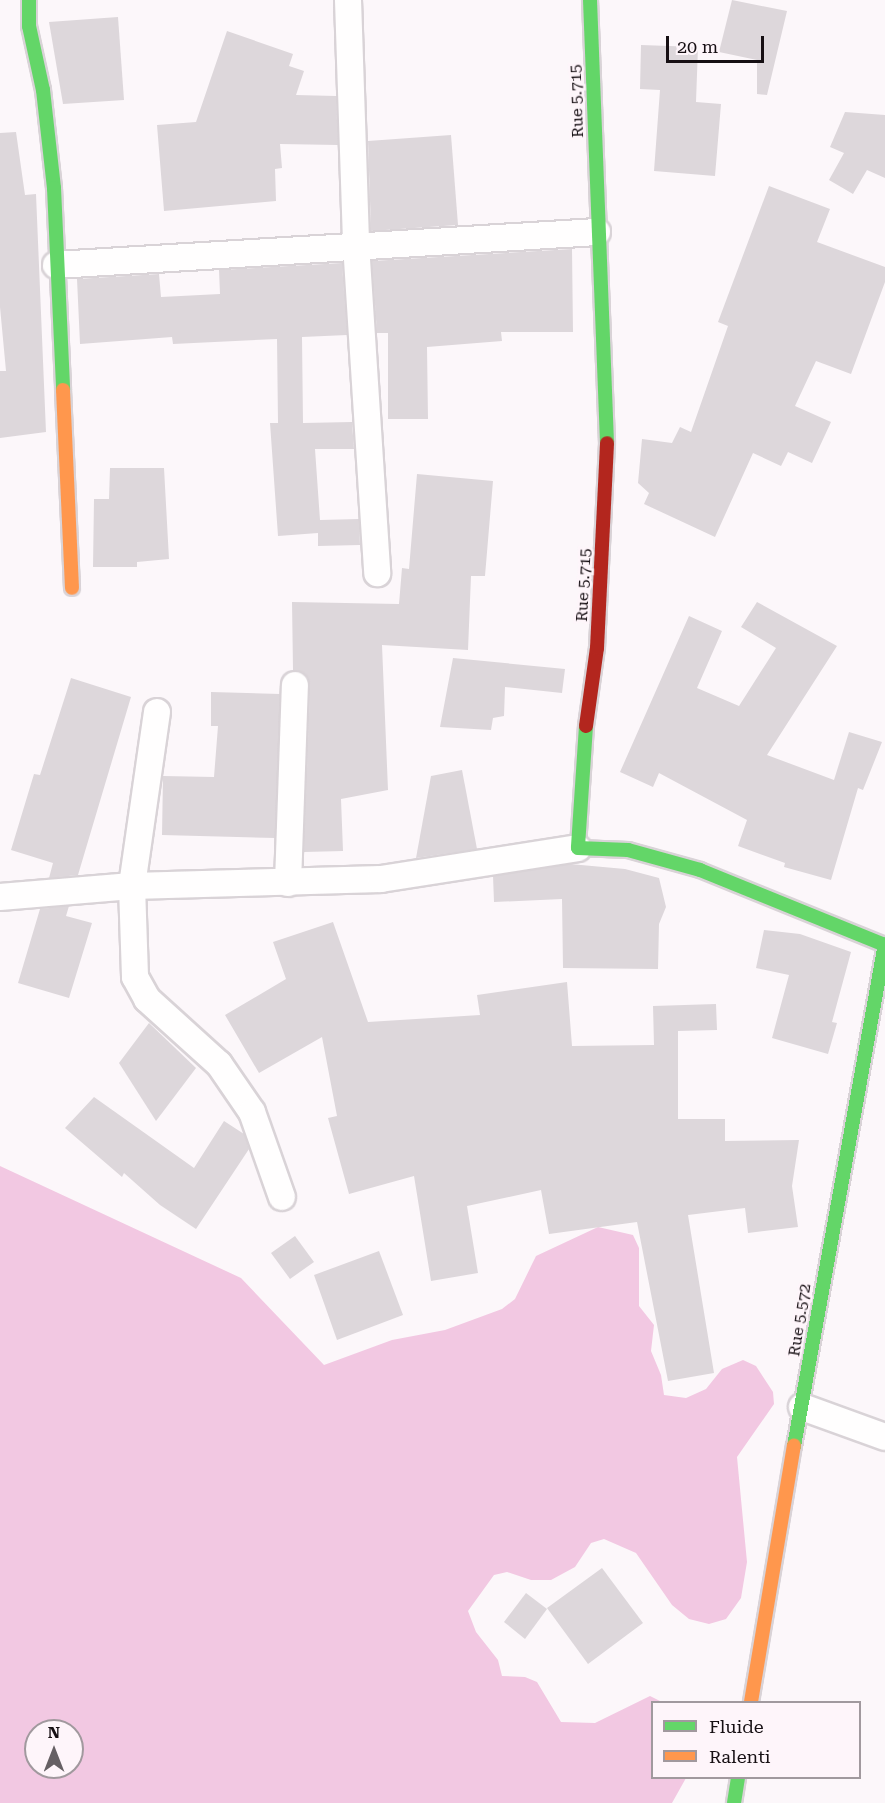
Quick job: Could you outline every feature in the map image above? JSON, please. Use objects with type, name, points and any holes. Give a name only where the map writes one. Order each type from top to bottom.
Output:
[{"type":"street","points":[[29,0],[29,26],[43,90],[54,188],[72,588]]},
{"type":"street","points":[[348,0],[356,244],[377,573]]},
{"type":"street","name":"Rue 5.715","points":[[578,848],[582,756],[597,648],[607,474],[606,350],[597,232],[590,0]]},
{"type":"street","points":[[56,265],[356,244],[597,232]]},
{"type":"street","points":[[288,883],[295,686]]},
{"type":"street","points":[[157,712],[132,886],[135,977],[147,999],[219,1064],[252,1112],[282,1197]]},
{"type":"street","points":[[0,897],[132,886],[381,879],[578,848],[628,850],[700,870],[885,945]]},
{"type":"street","name":"Rue 5.572","points":[[751,1701],[843,1160],[885,945]]},
{"type":"street","points":[[802,1407],[885,1437]]},
{"type":"street","points":[[734,1803],[738,1779]]},
{"type":"shaded area","points":[[0,1166],[241,1278],[324,1365],[392,1340],[445,1330],[502,1309],[515,1299],[536,1256],[598,1227],[633,1235],[639,1248],[639,1306],[654,1325],[651,1351],[661,1375],[664,1395],[686,1398],[706,1389],[722,1369],[743,1360],[756,1366],[773,1392],[774,1404],[737,1457],[747,1562],[741,1598],[726,1619],[709,1624],[689,1619],[672,1605],[636,1553],[604,1539],[591,1543],[575,1567],[551,1580],[531,1580],[507,1572],[494,1575],[468,1611],[476,1632],[498,1660],[502,1676],[525,1677],[537,1682],[561,1722],[595,1723],[650,1696],[660,1701],[651,1701],[651,1779],[685,1779],[672,1803],[0,1803]]},
{"type":"building","points":[[732,0],[787,11],[767,95],[757,94],[757,60],[719,52]]},
{"type":"building","points":[[118,17],[124,100],[63,104],[49,22]]},
{"type":"building","points":[[227,31],[293,54],[289,66],[304,71],[296,95],[336,96],[338,145],[280,144],[282,168],[275,169],[276,201],[164,211],[157,125],[196,122]]},
{"type":"building","points":[[641,45],[698,47],[696,102],[721,104],[715,176],[654,171],[660,90],[640,89]]},
{"type":"building","points":[[845,112],[885,115],[885,178],[867,170],[853,194],[829,180],[844,153],[830,147]]},
{"type":"building","points":[[16,132],[25,195],[36,194],[46,432],[0,438],[0,371],[6,371],[0,307],[0,133]]},
{"type":"building","points":[[451,135],[458,225],[371,231],[368,141]]},
{"type":"building","points":[[769,186],[830,209],[817,242],[885,267],[885,282],[851,374],[816,361],[795,406],[831,422],[812,463],[788,452],[781,466],[753,453],[715,537],[644,504],[649,493],[638,483],[642,439],[672,443],[680,427],[691,432],[728,326],[718,322]]},
{"type":"building","points":[[572,249],[573,332],[501,332],[502,341],[427,347],[428,419],[388,419],[388,333],[377,333],[372,261]]},
{"type":"building","points":[[342,263],[347,335],[302,337],[303,423],[352,422],[354,449],[315,449],[320,520],[359,519],[360,545],[318,546],[318,533],[278,536],[270,423],[278,423],[277,339],[173,344],[172,337],[80,344],[77,279],[159,274],[161,297],[220,294],[219,270]]},
{"type":"building","points":[[110,468],[164,468],[169,559],[137,562],[137,567],[93,567],[94,499],[109,499]]},
{"type":"building","points":[[417,474],[493,481],[485,576],[471,576],[468,650],[382,645],[388,790],[341,799],[343,851],[304,852],[310,686],[303,673],[293,670],[292,602],[399,604],[402,568],[409,569]]},
{"type":"building","points":[[757,602],[837,646],[767,755],[834,780],[849,732],[882,742],[863,790],[858,788],[831,880],[784,867],[785,863],[738,846],[747,820],[659,773],[653,787],[620,772],[689,616],[722,631],[697,688],[739,706],[776,648],[741,627]]},
{"type":"building","points":[[453,658],[565,669],[562,693],[505,687],[504,716],[493,718],[491,730],[440,727]]},
{"type":"building","points":[[71,678],[131,697],[78,875],[49,878],[53,863],[11,850],[34,774],[40,775]]},
{"type":"building","points":[[211,692],[280,694],[275,838],[162,835],[163,776],[214,777],[218,726],[211,726]]},
{"type":"building","points":[[462,770],[477,849],[416,858],[431,776]]},
{"type":"building","points":[[570,864],[625,869],[659,878],[666,907],[659,924],[658,969],[563,968],[562,899],[494,902],[493,876]]},
{"type":"building","points":[[69,906],[66,916],[92,923],[69,998],[18,983],[40,909]]},
{"type":"building","points":[[333,922],[368,1022],[480,1015],[477,995],[567,982],[572,1046],[654,1045],[653,1006],[716,1004],[717,1030],[678,1031],[678,1119],[725,1119],[725,1141],[799,1140],[792,1186],[798,1227],[748,1233],[745,1208],[688,1215],[714,1373],[668,1381],[637,1222],[549,1234],[541,1190],[467,1206],[478,1273],[431,1281],[414,1176],[349,1194],[328,1118],[337,1116],[322,1037],[259,1073],[225,1015],[286,979],[273,942]]},
{"type":"building","points":[[764,930],[800,934],[851,952],[832,1022],[837,1023],[828,1054],[772,1038],[789,975],[756,968]]},
{"type":"building","points":[[149,1023],[196,1068],[156,1121],[119,1063]]},
{"type":"building","points":[[94,1097],[194,1168],[224,1121],[244,1134],[249,1149],[196,1229],[160,1205],[124,1173],[122,1177],[65,1128]]},
{"type":"building","points":[[295,1236],[314,1262],[290,1279],[271,1253]]},
{"type":"building","points":[[379,1251],[403,1315],[337,1340],[314,1275]]},
{"type":"building","points":[[602,1568],[643,1623],[588,1664],[547,1608]]},
{"type":"building","points":[[526,1593],[547,1609],[525,1639],[504,1622]]},
{"type":"traffic: fast","points":[[29,0],[29,26],[43,90],[54,188],[63,390]]},
{"type":"traffic: fast","points":[[590,0],[607,443]]},
{"type":"traffic: fast","points":[[586,726],[578,848],[628,850],[700,870],[885,945]]},
{"type":"traffic: fast","points":[[794,1446],[885,944]]},
{"type":"traffic: fast","points":[[734,1803],[738,1779]]},
{"type":"traffic: slow","points":[[63,390],[72,588]]},
{"type":"traffic: slow","points":[[751,1701],[794,1446]]},
{"type":"traffic: jam","points":[[586,726],[597,648],[607,443]]}]
